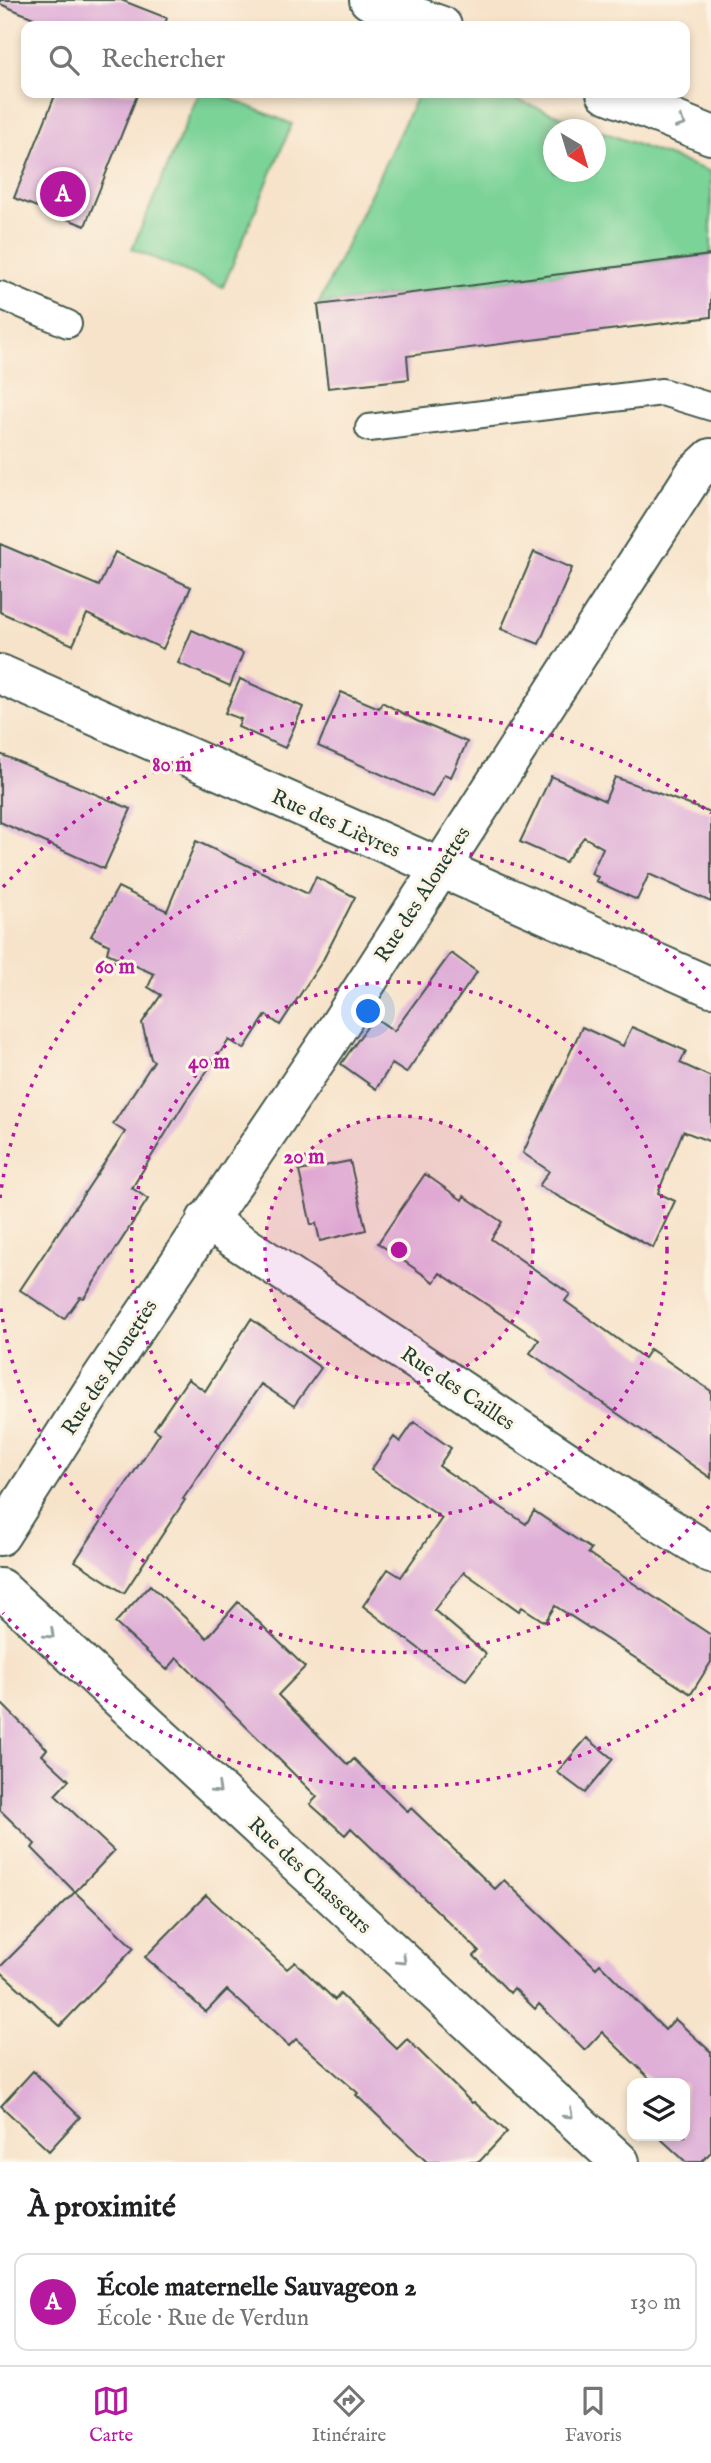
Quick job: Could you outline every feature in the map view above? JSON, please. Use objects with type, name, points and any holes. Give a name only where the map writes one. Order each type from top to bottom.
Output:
[{"type":"street","points":[[369,0],[428,21]]},
{"type":"street","points":[[618,98],[711,135]]},
{"type":"street","name":"Rue des Alouettes","points":[[0,1536],[206,1220],[327,1044],[695,473],[711,458]]},
{"type":"street","name":"Rue des Lièvres","points":[[0,674],[711,987]]},
{"type":"street","name":"Rue des Cailles","points":[[206,1220],[642,1511],[711,1554]]},
{"type":"street","name":"Rue des Chasseurs","points":[[0,1588],[620,2162]]},
{"type":"lane","points":[[0,295],[68,324]]},
{"type":"lane","points":[[369,428],[662,392],[711,407]]},
{"type":"green space","points":[[197,98],[229,98],[292,124],[223,287],[132,249]]},
{"type":"green space","points":[[416,98],[511,98],[568,119],[543,119],[543,182],[606,182],[606,133],[711,172],[711,255],[318,305]]},
{"type":"building","points":[[0,0],[121,0],[167,18],[166,21],[41,21],[0,4]]},
{"type":"building","points":[[54,98],[136,98],[85,226],[14,198]]},
{"type":"building","points":[[711,255],[711,317],[407,356],[409,379],[328,388],[318,305]]},
{"type":"building","points":[[0,544],[99,586],[115,552],[191,587],[163,649],[87,614],[73,645],[0,612]]},
{"type":"building","points":[[534,552],[572,568],[539,644],[501,629]]},
{"type":"building","points":[[192,630],[243,653],[230,686],[178,663]]},
{"type":"building","points":[[240,679],[303,707],[285,748],[238,727],[241,719],[225,713]]},
{"type":"building","points":[[341,692],[379,708],[382,702],[417,721],[467,742],[451,777],[444,774],[432,797],[318,746]]},
{"type":"building","points":[[0,754],[131,809],[104,869],[0,822]]},
{"type":"building","points":[[551,776],[605,801],[615,777],[711,813],[711,902],[649,874],[637,900],[596,881],[598,877],[591,874],[603,848],[584,837],[565,862],[520,842]]},
{"type":"building","points":[[196,841],[308,894],[316,877],[355,897],[323,960],[280,1025],[266,1015],[244,1049],[229,1040],[185,1102],[132,1188],[148,1199],[84,1298],[80,1297],[64,1319],[20,1290],[125,1132],[113,1124],[154,1061],[151,1059],[142,1023],[161,995],[148,987],[154,974],[107,953],[109,945],[91,936],[118,887],[167,911]]},
{"type":"building","points":[[451,953],[477,972],[406,1073],[392,1064],[376,1089],[341,1064],[374,1017],[394,1031]]},
{"type":"building","points":[[582,1027],[623,1046],[632,1027],[686,1051],[680,1063],[711,1077],[711,1142],[683,1131],[658,1193],[675,1201],[653,1248],[539,1186],[549,1171],[523,1153]]},
{"type":"building","points":[[350,1161],[366,1230],[320,1241],[316,1223],[311,1225],[299,1171]]},
{"type":"building","points":[[425,1174],[462,1200],[464,1196],[502,1222],[491,1239],[570,1294],[565,1301],[644,1358],[650,1349],[711,1391],[711,1478],[530,1353],[539,1340],[440,1273],[434,1282],[378,1243]]},
{"type":"building","points":[[251,1319],[321,1368],[294,1406],[261,1384],[183,1499],[185,1500],[124,1593],[75,1561],[160,1433],[154,1429],[188,1379],[205,1391]]},
{"type":"building","points":[[414,1422],[451,1448],[439,1466],[526,1524],[534,1511],[591,1549],[588,1553],[711,1635],[711,1662],[691,1694],[555,1606],[545,1622],[522,1607],[519,1611],[464,1572],[434,1610],[486,1654],[466,1680],[439,1664],[363,1606],[388,1569],[401,1577],[442,1518],[371,1470],[394,1437],[400,1442]]},
{"type":"building","points":[[150,1585],[207,1638],[238,1602],[305,1667],[278,1695],[348,1765],[354,1759],[408,1812],[411,1808],[495,1889],[504,1880],[596,1968],[600,1964],[665,2030],[675,2019],[711,2052],[711,2152],[701,2162],[686,2162],[663,2141],[690,2141],[690,2078],[649,2078],[602,2032],[585,2050],[539,2004],[535,2009],[514,1988],[510,1993],[474,1956],[479,1951],[351,1828],[345,1835],[310,1804],[317,1797],[177,1658],[167,1670],[115,1623]]},
{"type":"building","points":[[0,1702],[47,1749],[42,1755],[69,1780],[55,1795],[114,1851],[75,1892],[32,1848],[35,1844],[0,1810]]},
{"type":"building","points":[[587,1738],[613,1759],[585,1793],[557,1772]]},
{"type":"building","points":[[75,1892],[134,1948],[60,2026],[0,1971],[0,1967]]},
{"type":"building","points":[[206,1895],[287,1969],[295,1962],[335,2000],[340,1994],[397,2049],[407,2039],[472,2103],[507,2132],[479,2162],[427,2162],[356,2095],[358,2093],[296,2039],[289,2046],[227,1990],[206,2012],[145,1957]]},
{"type":"building","points":[[33,2071],[80,2117],[49,2151],[1,2106]]},
{"type":"place","name":"École maternelle Sauvageon 2","points":[[63,194]]}]
